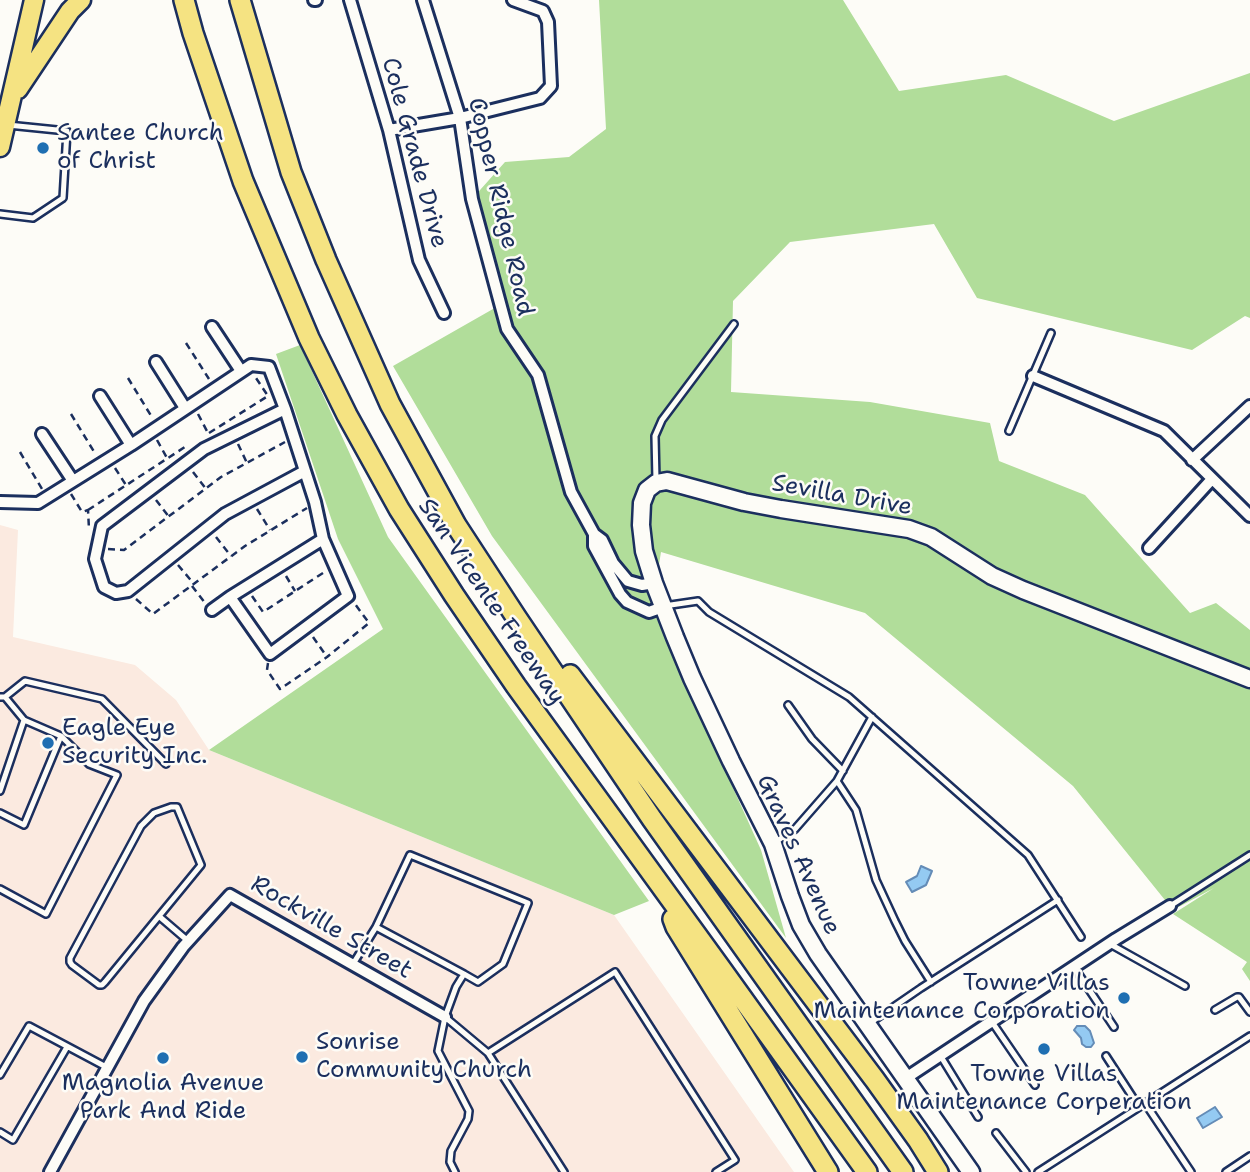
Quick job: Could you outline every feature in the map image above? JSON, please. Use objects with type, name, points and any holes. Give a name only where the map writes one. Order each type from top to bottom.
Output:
[{"type":"highway","name":"San Vicente Freeway","points":[[184,0],[243,181],[309,338],[347,415],[400,509],[454,596],[516,687],[867,1172]]},
{"type":"highway","name":"San Vicente Freeway","points":[[240,0],[291,172],[326,260],[390,404],[456,524],[652,819],[903,1172]]},
{"type":"highway","points":[[456,524],[875,1080],[938,1172]]},
{"type":"highway","points":[[657,880],[676,928],[828,1172]]},
{"type":"main road","points":[[0,147],[34,0]]},
{"type":"main road","points":[[12,98],[70,11],[81,0]]},
{"type":"street","name":"Cole Grade Drive","points":[[350,0],[389,130],[419,260],[444,313]]},
{"type":"street","name":"Copper Ridge Road","points":[[423,0],[460,118],[472,199],[507,329],[538,375],[571,492],[594,534],[602,540],[613,563],[628,581],[642,585],[654,583]]},
{"type":"street","points":[[389,130],[460,118],[540,98],[551,86],[548,22],[543,11],[513,0]]},
{"type":"street","points":[[212,327],[245,369]]},
{"type":"street","points":[[156,362],[189,406]]},
{"type":"street","points":[[0,502],[38,503],[131,446],[251,365],[269,367],[315,502],[323,539],[348,596],[270,654],[230,597]]},
{"type":"street","points":[[1033,376],[1164,431],[1250,516]]},
{"type":"street","points":[[100,396],[131,446]]},
{"type":"street","points":[[1192,460],[1250,406]]},
{"type":"street","points":[[285,409],[204,449],[102,526],[94,559],[104,587],[116,593],[128,591],[225,514],[305,471]]},
{"type":"street","points":[[42,434],[69,483]]},
{"type":"street","points":[[1150,548],[1212,480]]},
{"type":"street","name":"Sevilla Drive","points":[[656,483],[667,481],[744,502],[909,529],[931,537],[992,576],[1023,590],[1250,679]]},
{"type":"street","points":[[656,483],[647,490],[642,503],[641,525],[645,551],[663,607]]},
{"type":"street","name":"Copper Ridge Road","points":[[594,534],[594,546],[604,568],[627,602],[649,612],[663,607]]},
{"type":"street","points":[[212,610],[323,539]]},
{"type":"street","name":"Graves Avenue","points":[[663,607],[692,678],[773,844],[790,896],[810,942],[971,1172]]},
{"type":"street","name":"Rockville Street","points":[[50,1172],[144,1001],[188,941],[230,895],[445,1017]]},
{"type":"street","points":[[906,1078],[1170,906]]},
{"type":"lane","points":[[0,214],[33,218],[63,198],[67,131],[5,125]]},
{"type":"lane","points":[[656,483],[655,436],[662,420],[734,324]]},
{"type":"lane","points":[[1009,431],[1051,333]]},
{"type":"lane","points":[[663,607],[698,601],[709,612],[849,697],[1028,855],[1081,937]]},
{"type":"lane","points":[[0,889],[46,914],[117,775],[89,764],[61,736],[24,720],[2,697],[24,681],[102,699],[166,764]]},
{"type":"lane","points":[[788,705],[812,739],[843,771]]},
{"type":"lane","points":[[773,844],[795,828],[837,781],[872,717]]},
{"type":"lane","points":[[1,786],[24,720]]},
{"type":"lane","points":[[0,813],[24,825],[61,736]]},
{"type":"lane","points":[[837,781],[856,810],[876,880],[905,941],[931,982]]},
{"type":"lane","points":[[177,807],[201,865],[160,917],[102,985],[70,962],[141,826],[154,813],[177,807]]},
{"type":"lane","points":[[353,964],[376,927],[410,855],[528,903],[503,964],[478,982],[376,927]]},
{"type":"lane","points":[[1170,906],[1250,855]]},
{"type":"lane","points":[[867,1025],[1058,900]]},
{"type":"lane","points":[[160,917],[188,941]]},
{"type":"lane","points":[[1110,944],[1185,986]]},
{"type":"lane","points":[[1074,967],[1114,1027]]},
{"type":"lane","points":[[488,1053],[615,972],[735,1160],[716,1172]]},
{"type":"lane","points":[[455,1172],[450,1162],[451,1152],[468,1119],[469,1111],[438,1051],[445,1017],[464,974]]},
{"type":"lane","points":[[1215,1010],[1237,996],[1250,1012]]},
{"type":"lane","points":[[445,1017],[488,1053],[564,1172]]},
{"type":"lane","points":[[992,1021],[1035,1085]]},
{"type":"lane","points":[[0,1075],[29,1026],[108,1068]]},
{"type":"lane","points":[[1038,1172],[1250,1036]]},
{"type":"lane","points":[[0,1132],[13,1140],[67,1047]]},
{"type":"lane","points":[[940,1055],[978,1117]]},
{"type":"lane","points":[[1106,1056],[1191,1172]]},
{"type":"lane","points":[[996,1133],[1026,1172]]},
{"type":"lane","points":[[1226,1172],[1250,1156]]},
{"type":"path","points":[[186,343],[211,382]]},
{"type":"path","points":[[189,406],[208,433],[268,396],[245,369]]},
{"type":"path","points":[[128,378],[153,419]]},
{"type":"path","points":[[71,414],[96,455]]},
{"type":"path","points":[[152,431],[167,458]]},
{"type":"path","points":[[233,434],[247,463]]},
{"type":"path","points":[[97,549],[124,550],[221,477],[294,437]]},
{"type":"path","points":[[69,483],[82,512],[188,446]]},
{"type":"path","points":[[20,452],[42,489]]},
{"type":"path","points":[[109,458],[126,485]]},
{"type":"path","points":[[186,462],[206,489]]},
{"type":"path","points":[[150,490],[169,517]]},
{"type":"path","points":[[251,500],[270,530]]},
{"type":"path","points":[[128,591],[153,614],[231,556],[315,502]]},
{"type":"path","points":[[88,510],[89,532],[100,534]]},
{"type":"path","points":[[209,527],[231,556]]},
{"type":"path","points":[[171,557],[212,610]]},
{"type":"path","points":[[246,587],[263,612],[335,565]]},
{"type":"path","points":[[279,566],[295,591]]},
{"type":"path","points":[[267,670],[280,690],[369,623],[348,596]]},
{"type":"path","points":[[306,628],[327,657]]},
{"type":"shaded area","points":[[0,525],[18,530],[13,637],[135,665],[176,700],[209,750],[614,915],[794,1172],[0,1172]]},
{"type":"green space","points":[[599,0],[843,0],[899,91],[1006,75],[1114,121],[1250,73],[1250,318],[1245,316],[1192,350],[977,298],[934,224],[790,242],[733,301],[731,392],[870,402],[990,423],[999,461],[1085,495],[1190,613],[1216,603],[1250,630],[1250,981],[1242,969],[1247,962],[1173,914],[1214,888],[1173,910],[1073,786],[865,613],[661,552],[652,608],[761,850],[786,938],[492,536],[393,366],[500,305],[472,199],[505,162],[569,157],[606,129]]},
{"type":"green space","points":[[300,345],[388,537],[649,901],[614,915],[209,750],[383,629],[338,539],[276,354]]},
{"type":"water","points":[[921,866],[932,871],[926,885],[912,892],[906,882],[917,876]]},
{"type":"water","points":[[1077,1026],[1085,1026],[1090,1031],[1094,1043],[1091,1047],[1082,1044],[1081,1038],[1074,1030]]},
{"type":"water","points":[[1215,1107],[1222,1117],[1203,1128],[1197,1118]]},
{"type":"place","name":"Santee Church of Christ","points":[[43,148]]},
{"type":"place","name":"Eagle Eye Security Inc.","points":[[48,743]]},
{"type":"place","name":"Towne Villas Maintenance Corporation","points":[[1124,998]]},
{"type":"place","name":"Towne Villas Maintenance Corperation","points":[[1044,1049]]},
{"type":"place","name":"Sonrise Community Church","points":[[302,1057]]},
{"type":"place","name":"Magnolia Avenue Park And Ride","points":[[163,1058]]}]
